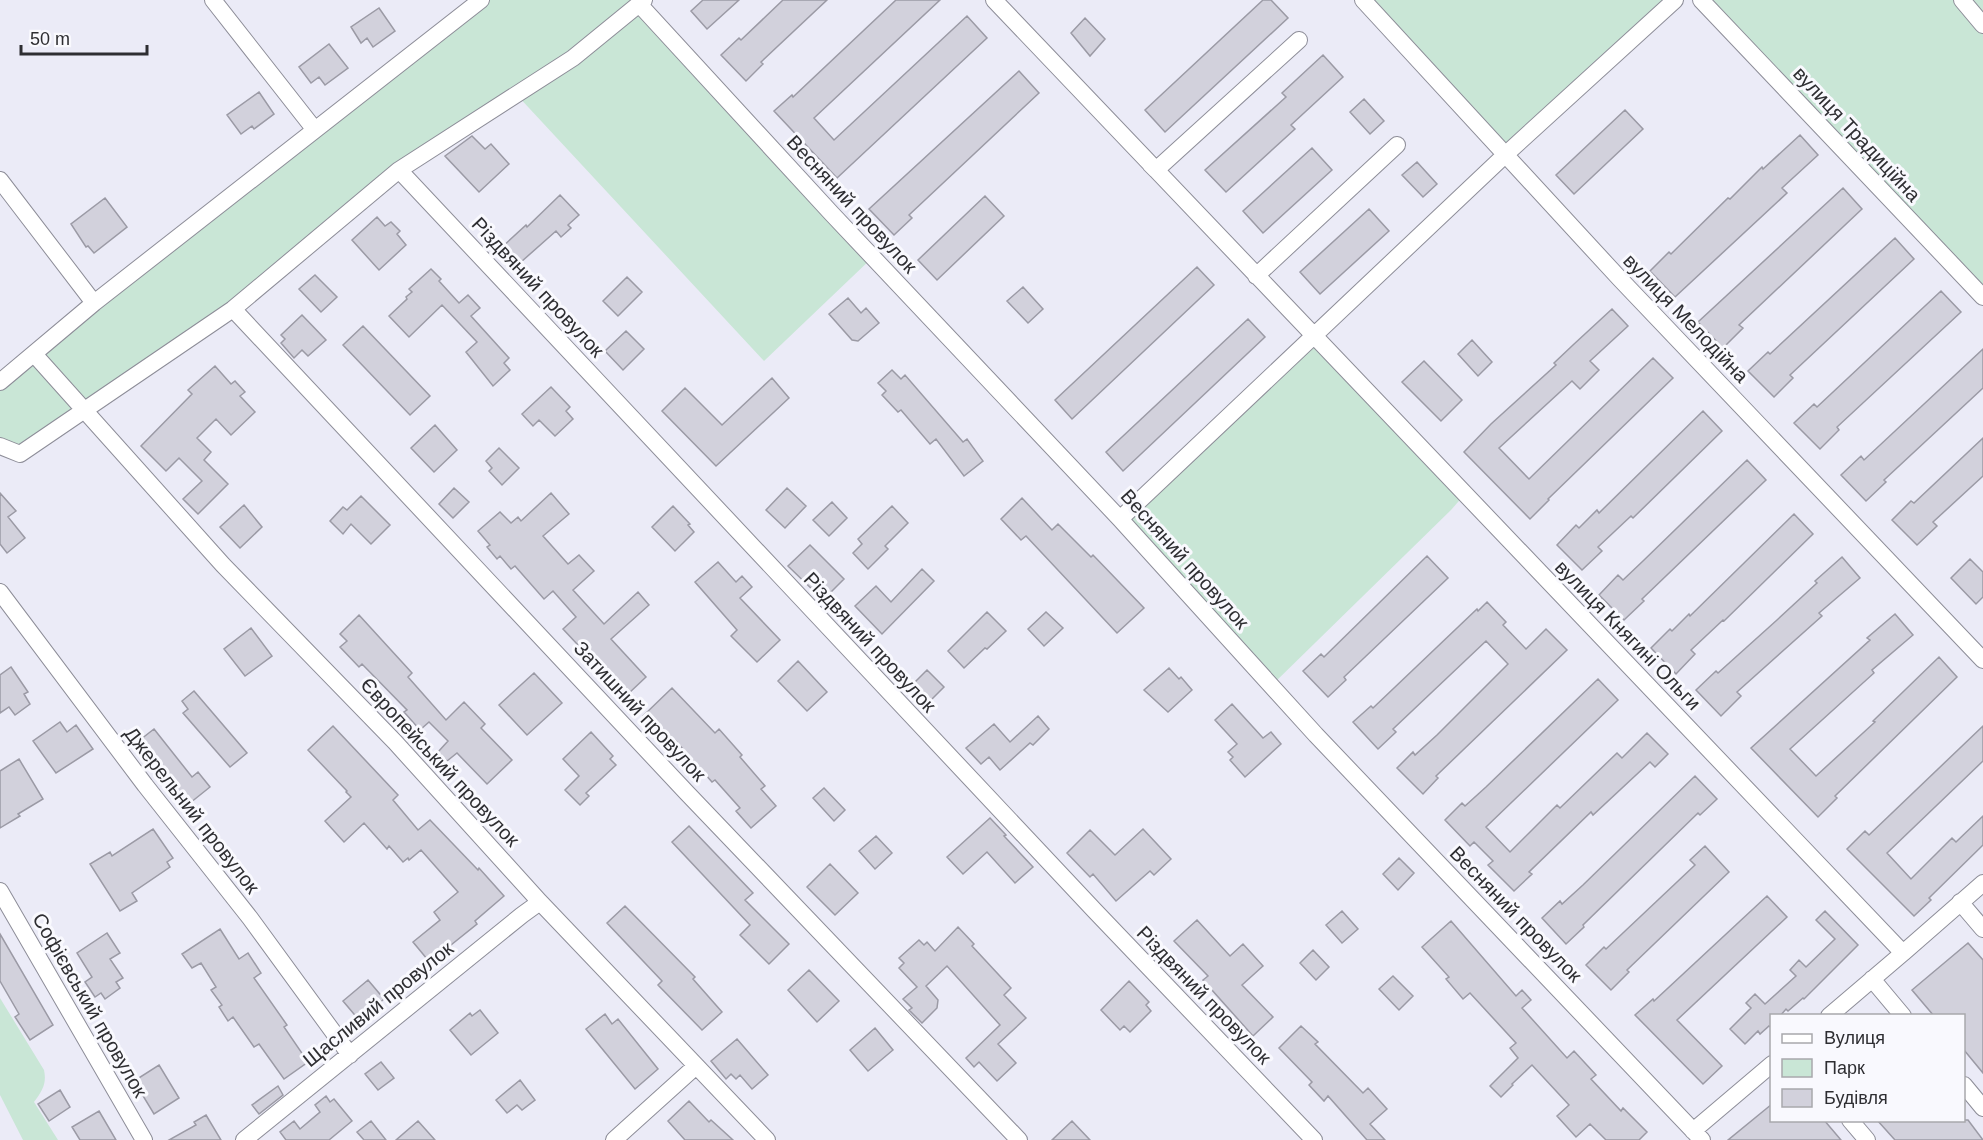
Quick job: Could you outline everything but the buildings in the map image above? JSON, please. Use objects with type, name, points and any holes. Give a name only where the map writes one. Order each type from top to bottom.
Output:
[{"type":"street","points":[[213,0],[315,130]]},
{"type":"street","points":[[0,382],[94,303],[481,0]]},
{"type":"street","name":"вулиця Княгині Ольги","points":[[994,0],[1903,953]]},
{"type":"street","name":"вулиця Мелодійна","points":[[1363,0],[1620,279],[1983,660]]},
{"type":"street","points":[[1120,519],[1505,155],[1675,0]]},
{"type":"street","name":"вулиця Традиційна","points":[[1701,0],[1983,297]]},
{"type":"street","points":[[1962,0],[1983,25]]},
{"type":"street","points":[[0,446],[20,454],[233,309],[399,170],[573,58],[641,2]]},
{"type":"street","name":"Весняний провулок","points":[[641,2],[832,214],[1120,519],[1302,720],[1698,1135]]},
{"type":"street","points":[[1156,170],[1299,40]]},
{"type":"street","points":[[1256,276],[1397,145]]},
{"type":"street","name":"Різдвяний провулок","points":[[399,170],[1095,911],[1314,1140]]},
{"type":"street","points":[[0,180],[94,303]]},
{"type":"street","name":"Затишний провулок","points":[[233,309],[679,784],[1019,1140]]},
{"type":"street","name":"Європейський провулок","points":[[34,354],[223,565],[395,742],[540,902],[767,1140]]},
{"type":"street","name":"Джерельний провулок","points":[[0,592],[145,785],[250,918],[350,1055]]},
{"type":"street","points":[[1831,1014],[1983,883]]},
{"type":"street","name":"Софієвський провулок","points":[[0,891],[144,1140]]},
{"type":"street","name":"Щасливий провулок","points":[[244,1140],[540,902]]},
{"type":"street","points":[[1960,902],[1983,929]]},
{"type":"street","points":[[1872,979],[1901,1014]]},
{"type":"street","points":[[614,1140],[696,1066]]},
{"type":"street","points":[[1698,1135],[1770,1066]]},
{"type":"street","points":[[1965,1086],[1983,1108]]},
{"type":"street","points":[[1852,1122],[1867,1140]]},
{"type":"green space","points":[[481,0],[644,0],[873,257],[764,361],[516,94],[399,170],[233,309],[20,454],[0,446],[0,382]]},
{"type":"green space","points":[[1363,0],[1675,0],[1505,155]]},
{"type":"green space","points":[[1701,0],[1983,0],[1983,297]]},
{"type":"green space","points":[[1313,336],[1465,494],[1271,686],[1120,519]]},
{"type":"green space","points":[[0,998],[44,1070],[43,1087],[34,1102],[58,1140],[23,1140],[0,1095]]}]
